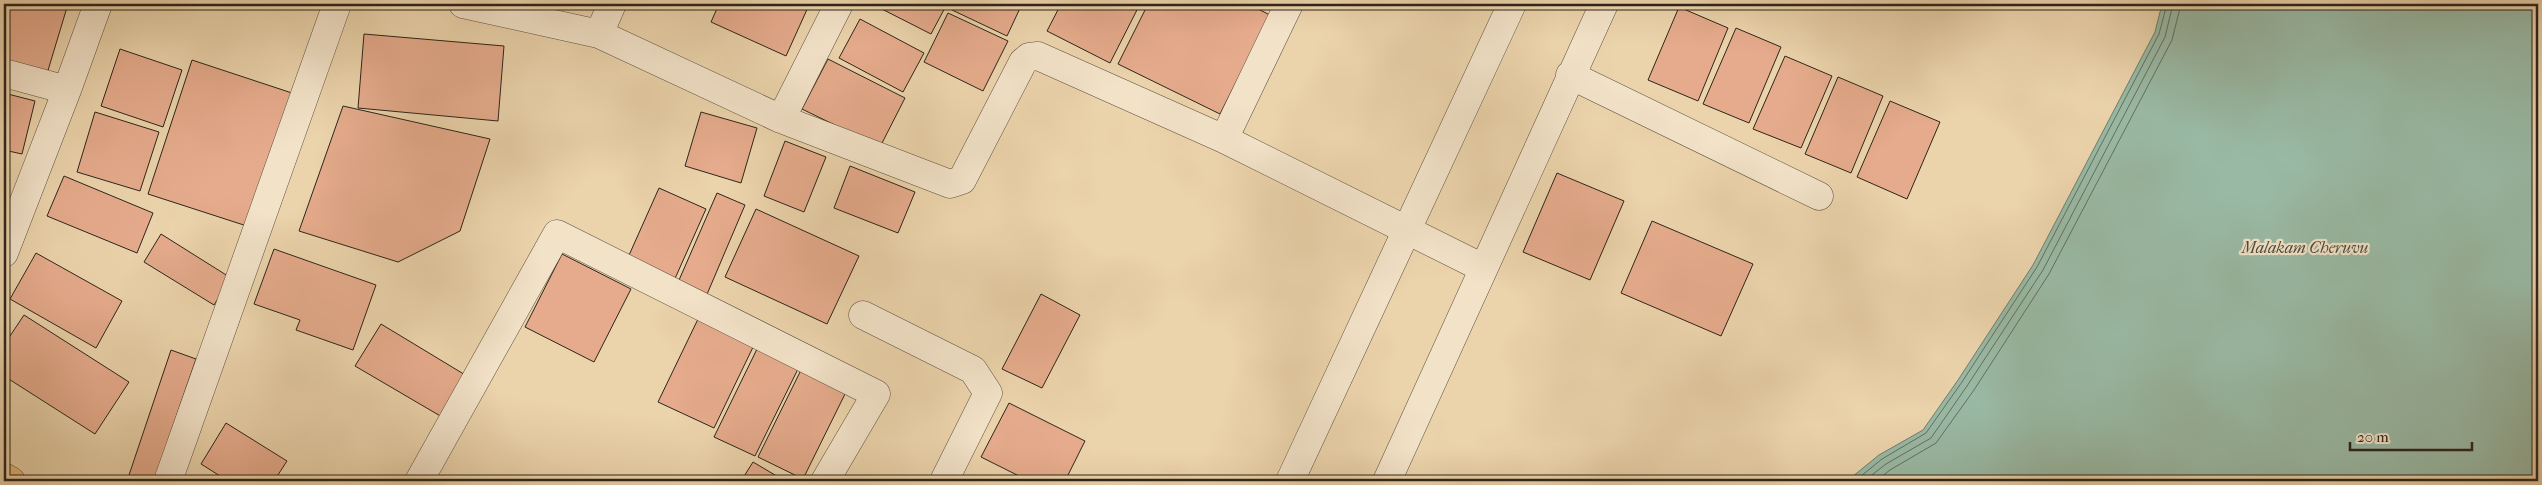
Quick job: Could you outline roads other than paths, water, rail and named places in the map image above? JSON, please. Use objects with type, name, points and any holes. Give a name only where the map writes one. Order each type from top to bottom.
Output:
[{"type":"main road","points":[[4,477],[11,481]]},
{"type":"street","points":[[4,253],[98,4]]},
{"type":"street","points":[[168,481],[337,4]]},
{"type":"street","points":[[463,4],[599,34],[782,119],[943,183],[957,183],[962,180],[1023,62],[1030,57],[1038,56],[1224,139],[1483,268]]},
{"type":"street","points":[[599,34],[612,4]]},
{"type":"street","points":[[782,119],[839,4]]},
{"type":"street","points":[[1224,139],[1289,4]]},
{"type":"street","points":[[1290,481],[1512,4]]},
{"type":"street","points":[[1387,481],[1570,75],[1604,4]]},
{"type":"street","points":[[4,73],[67,90]]},
{"type":"street","points":[[1570,75],[1819,196]]},
{"type":"street","points":[[419,481],[557,234],[876,394],[825,481]]},
{"type":"street","points":[[863,315],[973,370],[988,393],[944,481]]},
{"type":"water","name":"Malakam Cheruvu","points":[[2162,4],[2538,4],[2538,481],[1847,481],[1879,455],[1923,430],[1958,380],[2033,265],[2155,32]]}]
